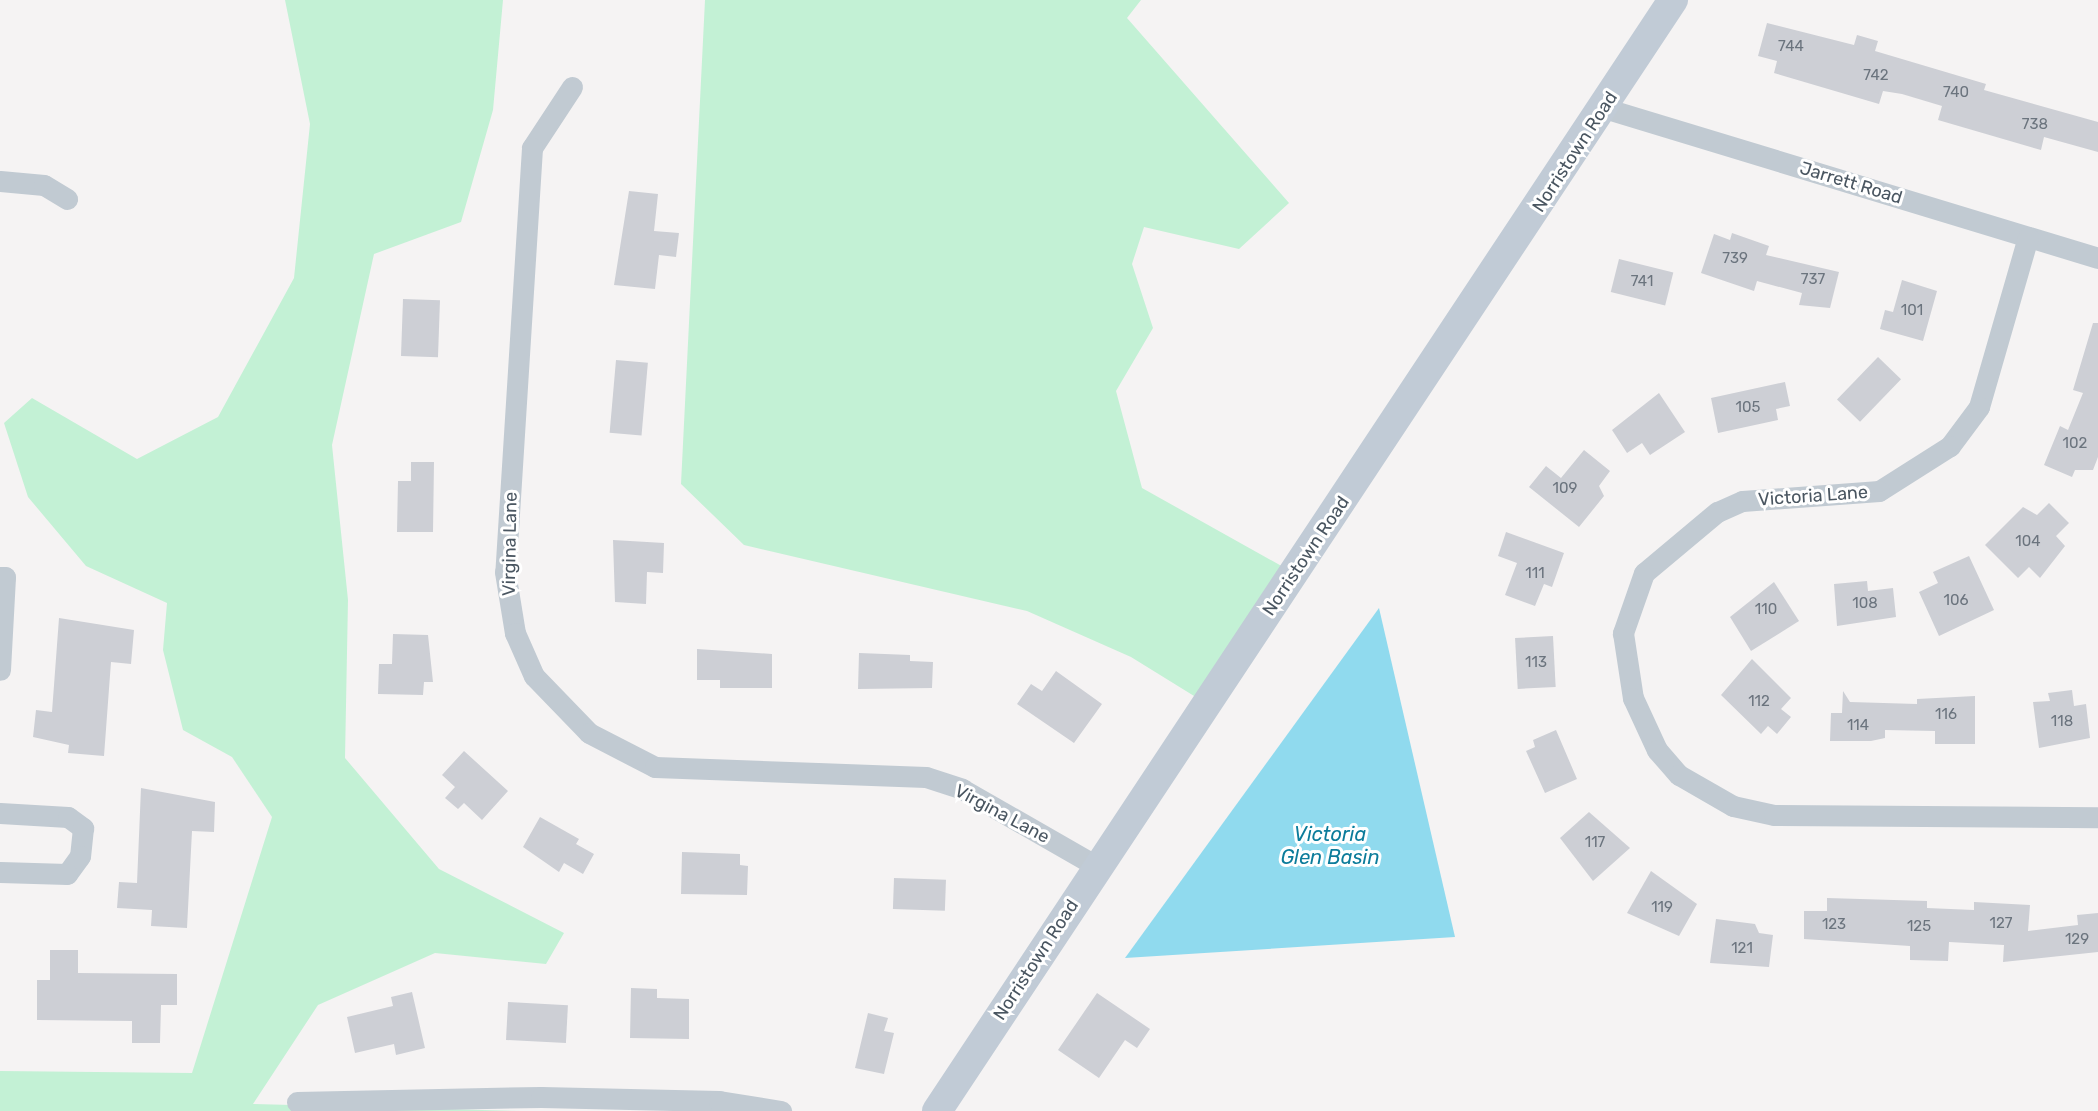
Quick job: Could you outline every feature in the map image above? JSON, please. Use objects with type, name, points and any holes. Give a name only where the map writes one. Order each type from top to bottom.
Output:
[{"type":"main road","name":"Norristown Road","points":[[937,1111],[1604,108],[1673,0]]},
{"type":"street","name":"Virgina Lane","points":[[572,87],[532,148],[506,560],[515,633],[534,676],[589,733],[655,767],[926,777],[962,789],[1098,867]]},
{"type":"street","name":"Jarrett Road","points":[[1604,108],[2098,258]]},
{"type":"street","points":[[0,182],[44,185],[67,199]]},
{"type":"street","name":"Victoria Lane","points":[[2028,237],[1979,407],[1950,446],[1879,491],[1742,501],[1717,512],[1644,573],[1623,633],[1633,698],[1657,750],[1679,775],[1733,806],[1774,815],[2098,817]]},
{"type":"street","points":[[0,577],[5,577],[0,670]]},
{"type":"street","points":[[0,813],[68,817],[82,828],[80,856],[67,874],[0,872]]},
{"type":"street","points":[[297,1102],[541,1097],[720,1101],[781,1111]]},
{"type":"green space","points":[[285,0],[503,0],[493,110],[461,222],[374,254],[332,445],[348,600],[345,758],[439,869],[564,933],[546,964],[435,953],[318,1005],[253,1104],[522,1111],[0,1111],[0,1071],[192,1073],[272,817],[232,757],[183,730],[163,650],[167,603],[86,566],[28,497],[4,423],[32,398],[137,459],[218,417],[294,278],[310,124]]},
{"type":"green space","points":[[705,0],[1141,0],[1127,18],[1289,203],[1239,249],[1144,227],[1132,264],[1153,328],[1116,391],[1142,488],[1294,573],[1207,704],[1131,657],[1027,611],[744,545],[681,484]]},
{"type":"water","name":"Victoria Glen Basin","points":[[1379,608],[1455,937],[1125,958]]},
{"type":"building","points":[[1767,23],[1854,45],[1857,35],[1878,41],[1875,51],[1986,84],[1984,90],[2098,122],[2098,152],[2044,137],[2041,150],[1938,120],[1942,106],[1902,94],[1883,91],[1879,104],[1774,73],[1777,61],[1758,56]]},
{"type":"building","points":[[629,191],[658,194],[654,231],[679,233],[676,257],[659,255],[655,289],[614,285]]},
{"type":"building","points":[[1732,233],[1769,246],[1766,255],[1839,272],[1830,308],[1799,305],[1802,293],[1757,281],[1754,291],[1701,273],[1714,234],[1730,240]]},
{"type":"building","points":[[1619,259],[1673,273],[1665,306],[1611,292]]},
{"type":"building","points":[[1902,280],[1937,291],[1923,341],[1880,329],[1885,310],[1893,312]]},
{"type":"building","points":[[403,299],[440,300],[438,357],[401,356]]},
{"type":"building","points":[[2093,323],[2098,323],[2098,457],[2093,470],[2075,470],[2072,477],[2044,465],[2060,426],[2068,430],[2083,393],[2073,390]]},
{"type":"building","points":[[1878,357],[1901,379],[1860,422],[1837,399]]},
{"type":"building","points":[[616,360],[648,363],[642,436],[610,433]]},
{"type":"building","points":[[1785,382],[1790,406],[1776,409],[1778,420],[1718,433],[1711,398]]},
{"type":"building","points":[[1659,393],[1685,432],[1650,455],[1642,443],[1627,453],[1612,430]]},
{"type":"building","points":[[1584,450],[1610,471],[1599,486],[1604,496],[1579,527],[1529,487],[1546,466],[1561,478]]},
{"type":"building","points":[[411,462],[434,462],[433,532],[397,532],[398,481],[411,481]]},
{"type":"building","points":[[2049,503],[2069,523],[2056,536],[2065,546],[2040,578],[2029,567],[2018,578],[1985,545],[2023,507],[2037,515]]},
{"type":"building","points":[[1506,532],[1564,553],[1552,587],[1544,584],[1535,606],[1505,595],[1517,563],[1498,556]]},
{"type":"building","points":[[613,540],[664,543],[663,573],[647,572],[646,604],[615,602]]},
{"type":"building","points":[[1969,556],[1994,610],[1939,636],[1919,592],[1938,583],[1933,572]]},
{"type":"building","points":[[1867,581],[1868,591],[1893,588],[1896,617],[1837,626],[1834,584]]},
{"type":"building","points":[[1774,582],[1799,621],[1751,651],[1730,617]]},
{"type":"building","points":[[59,618],[134,630],[131,664],[111,662],[104,756],[68,753],[69,745],[33,737],[36,710],[52,712]]},
{"type":"building","points":[[393,634],[428,635],[433,682],[424,682],[423,695],[378,694],[379,664],[392,664]]},
{"type":"building","points":[[1553,636],[1556,687],[1518,689],[1515,638]]},
{"type":"building","points":[[697,649],[772,654],[772,688],[720,688],[720,680],[697,680]]},
{"type":"building","points":[[859,653],[910,655],[910,661],[933,662],[932,688],[858,689]]},
{"type":"building","points":[[1752,659],[1791,698],[1781,709],[1791,717],[1777,734],[1768,726],[1761,734],[1721,695]]},
{"type":"building","points":[[1056,671],[1102,704],[1074,743],[1017,704],[1031,684],[1042,691]]},
{"type":"building","points":[[2072,690],[2074,706],[2086,704],[2090,738],[2039,748],[2033,702],[2050,701],[2048,693]]},
{"type":"building","points":[[1843,691],[1850,702],[1917,704],[1917,699],[1975,696],[1975,744],[1935,744],[1935,731],[1885,730],[1885,738],[1871,741],[1830,741],[1831,713],[1842,713]]},
{"type":"building","points":[[1556,730],[1577,779],[1545,793],[1526,751],[1535,747],[1533,740]]},
{"type":"building","points":[[464,751],[508,791],[482,820],[464,803],[458,809],[445,798],[455,787],[442,775]]},
{"type":"building","points":[[141,788],[215,802],[214,832],[192,831],[187,928],[151,926],[152,910],[117,908],[119,882],[137,883]]},
{"type":"building","points":[[1589,812],[1630,848],[1593,881],[1560,838]]},
{"type":"building","points":[[540,817],[579,839],[576,844],[594,854],[583,874],[564,863],[559,872],[523,847]]},
{"type":"building","points":[[682,852],[740,854],[740,865],[748,866],[747,895],[681,894]]},
{"type":"building","points":[[1651,871],[1697,904],[1679,936],[1627,913]]},
{"type":"building","points":[[894,878],[946,880],[945,911],[893,909]]},
{"type":"building","points":[[1827,898],[1927,901],[1927,908],[1974,910],[1974,902],[2030,905],[2028,931],[2078,925],[2077,915],[2098,913],[2098,952],[2003,962],[2004,945],[1949,942],[1948,961],[1910,960],[1910,946],[1804,939],[1804,911],[1827,911]]},
{"type":"building","points":[[1716,919],[1755,924],[1759,933],[1773,935],[1769,967],[1710,963]]},
{"type":"building","points":[[50,950],[78,950],[78,973],[177,974],[177,1005],[161,1005],[160,1043],[132,1043],[132,1021],[37,1020],[37,980],[50,980]]},
{"type":"building","points":[[631,988],[657,989],[657,998],[689,999],[689,1039],[630,1038]]},
{"type":"building","points":[[412,992],[425,1048],[396,1055],[394,1044],[355,1053],[347,1017],[393,1006],[391,997]]},
{"type":"building","points":[[1097,993],[1150,1029],[1137,1048],[1125,1040],[1099,1078],[1058,1050]]},
{"type":"building","points":[[508,1002],[568,1005],[566,1043],[506,1040]]},
{"type":"building","points":[[868,1013],[888,1018],[884,1031],[894,1033],[884,1074],[855,1068]]}]
